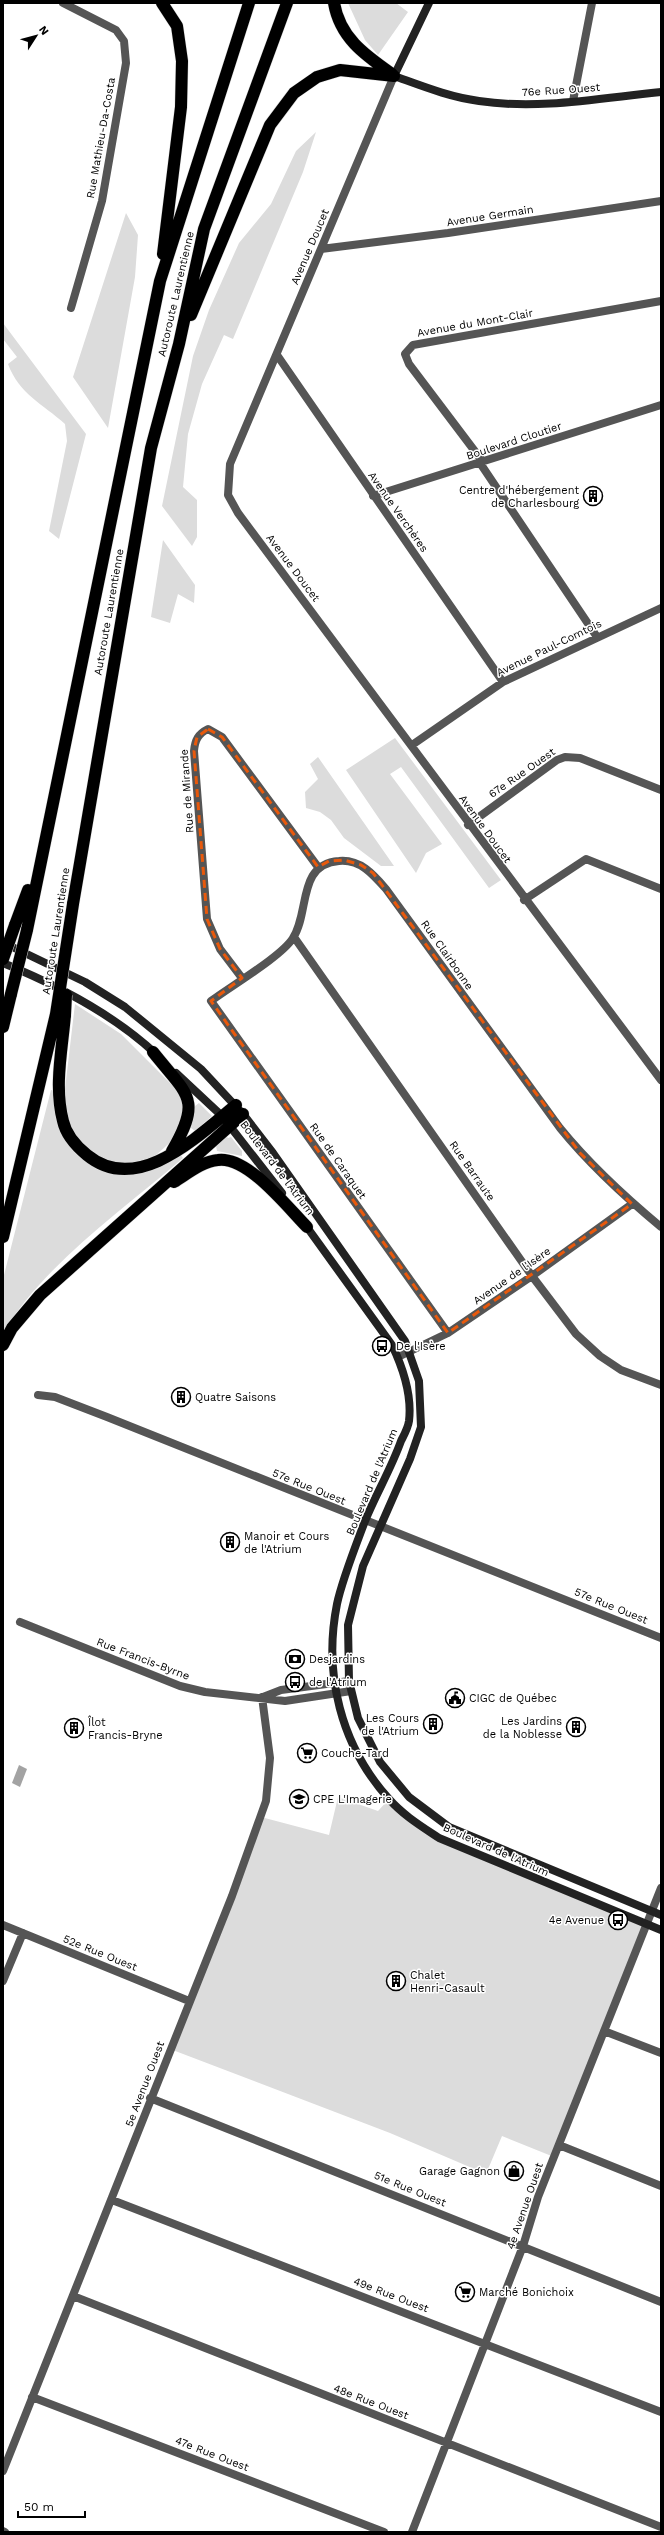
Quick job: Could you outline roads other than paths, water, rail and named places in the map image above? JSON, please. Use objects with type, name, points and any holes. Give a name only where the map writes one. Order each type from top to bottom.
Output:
[{"type":"highway","points":[[160,282],[181,107],[182,61],[177,26],[162,3]]},
{"type":"highway","name":"Autoroute Laurentienne","points":[[3,1027],[27,930],[39,863],[160,282],[249,3]]},
{"type":"highway","name":"Autoroute Laurentienne","points":[[3,1237],[60,1015],[72,909],[151,448],[179,344],[204,228],[287,3]]},
{"type":"highway","points":[[334,3],[336,17],[348,38],[364,54],[394,76]]},
{"type":"highway","points":[[179,344],[270,125],[294,93],[316,77],[340,70],[394,76]]},
{"type":"highway","points":[[3,960],[39,863]]},
{"type":"highway","points":[[60,1015],[59,1092],[63,1122],[77,1147],[93,1160],[105,1166],[131,1170],[151,1165],[226,1121]]},
{"type":"highway","points":[[154,1052],[186,1094],[189,1104],[190,1114],[185,1129],[170,1155]]},
{"type":"highway","points":[[3,1345],[12,1328],[40,1294],[143,1202],[239,1109]]},
{"type":"highway","points":[[143,1202],[197,1168],[218,1160],[233,1161],[248,1170],[307,1227]]},
{"type":"street","name":"Rue Mathieu-Da-Costa","points":[[63,3],[116,30],[124,41],[126,63],[102,200],[71,308]]},
{"type":"street","name":"Avenue Doucet","points":[[429,3],[394,76],[230,464],[228,495],[238,513],[412,745],[468,825],[661,1080]]},
{"type":"street","points":[[573,101],[592,3]]},
{"type":"street","name":"76e Rue Ouest","points":[[394,76],[439,93],[479,101],[530,105],[661,92]]},
{"type":"street","name":"Avenue Germain","points":[[321,249],[448,233],[661,201]]},
{"type":"street","name":"Avenue du Mont-Clair","points":[[597,637],[481,463],[408,364],[405,354],[413,345],[661,301]]},
{"type":"street","name":"Avenue Verchères","points":[[277,355],[503,682]]},
{"type":"street","name":"Boulevard Cloutier","points":[[373,496],[661,405]]},
{"type":"street","name":"Avenue Paul-Comtois","points":[[412,745],[503,682],[661,608]]},
{"type":"street","name":"Rue de Mirande","points":[[242,978],[220,949],[207,919],[194,751],[197,737],[202,732],[208,729],[222,737],[318,867]]},
{"type":"street","name":"67e Rue Ouest","points":[[468,825],[556,760],[565,757],[580,758],[661,790]]},
{"type":"street","points":[[524,900],[586,858],[661,889]]},
{"type":"street","name":"Rue Clairbonne","points":[[318,867],[329,862],[344,860],[361,865],[373,873],[560,1128],[580,1152],[632,1204],[661,1227]]},
{"type":"street","points":[[242,978],[286,947],[294,937],[299,925],[308,884],[318,867]]},
{"type":"street","name":"Rue Barraute","points":[[294,937],[532,1276],[576,1334],[600,1356],[621,1370],[661,1385]]},
{"type":"street","name":"Boulevard de l'Atrium","points":[[3,942],[43,960],[85,982],[126,1008],[162,1035],[201,1069],[239,1109],[404,1341],[409,1351],[419,1381],[421,1427],[410,1459],[379,1526],[363,1566],[351,1605],[346,1652],[349,1681],[358,1718],[380,1762],[409,1797],[427,1813],[449,1827],[468,1836],[543,1865],[661,1916]]},
{"type":"street","name":"Boulevard de l'Atrium","points":[[3,963],[33,975],[120,1026],[154,1052],[226,1121],[307,1227],[392,1345],[398,1356],[402,1366],[407,1393],[409,1422],[397,1454],[365,1522],[337,1604],[331,1646],[335,1695],[348,1734],[366,1769],[389,1799],[415,1822],[439,1838],[469,1852],[661,1930]]},
{"type":"street","name":"Rue de Caraquet","points":[[242,978],[211,1000],[448,1333]]},
{"type":"street","name":"Avenue de l'Isère","points":[[398,1356],[448,1333],[532,1276],[632,1204]]},
{"type":"street","name":"57e Rue Ouest","points":[[38,1395],[55,1397],[107,1417],[365,1522],[379,1526],[661,1638]]},
{"type":"street","name":"Rue Francis-Byrne","points":[[20,1622],[180,1686],[205,1692],[262,1697],[285,1701],[335,1695],[351,1691]]},
{"type":"street","name":"Rue Francis-Byrne","points":[[262,1697],[281,1690],[349,1681]]},
{"type":"street","name":"5e Avenue Ouest","points":[[3,2470],[112,2200],[150,2098],[232,1896],[266,1801],[270,1758],[262,1697]]},
{"type":"street","name":"4e Avenue Ouest","points":[[412,2532],[484,2343],[523,2246],[538,2197],[558,2145],[661,1888]]},
{"type":"street","name":"52e Rue Ouest","points":[[3,1925],[190,2001]]},
{"type":"street","points":[[3,1982],[22,1933]]},
{"type":"street","points":[[604,2031],[661,2053]]},
{"type":"street","name":"51e Rue Ouest","points":[[150,2098],[661,2302]]},
{"type":"street","points":[[558,2145],[661,2186]]},
{"type":"street","name":"49e Rue Ouest","points":[[112,2200],[661,2412]]},
{"type":"street","name":"48e Rue Ouest","points":[[73,2296],[661,2527]]},
{"type":"street","name":"47e Rue Ouest","points":[[32,2397],[384,2532]]},
{"type":"place","name":"Centre d'hébergement de Charlesbourg","points":[[593,496]]},
{"type":"place","name":"De l'Isère","points":[[382,1346]]},
{"type":"place","name":"Quatre Saisons","points":[[181,1397]]},
{"type":"place","name":"Manoir et Cours de l'Atrium","points":[[230,1542]]},
{"type":"place","name":"Desjardins","points":[[295,1659]]},
{"type":"place","name":"de l'Atrium","points":[[295,1682]]},
{"type":"place","name":"CIGC de Québec","points":[[455,1698]]},
{"type":"place","name":"Les Cours de l'Atrium","points":[[433,1724]]},
{"type":"place","name":"Les Jardins de la Noblesse","points":[[576,1727]]},
{"type":"place","name":"Îlot Francis-Bryne","points":[[74,1728]]},
{"type":"place","name":"Couche-Tard","points":[[307,1753]]},
{"type":"place","name":"CPE L'Imagerie","points":[[299,1799]]},
{"type":"place","name":"4e Avenue","points":[[618,1920]]},
{"type":"place","name":"Chalet Henri-Casault","points":[[396,1981]]},
{"type":"place","name":"Garage Gagnon","points":[[514,2171]]},
{"type":"place","name":"Marché Bonichoix","points":[[465,2292]]}]
